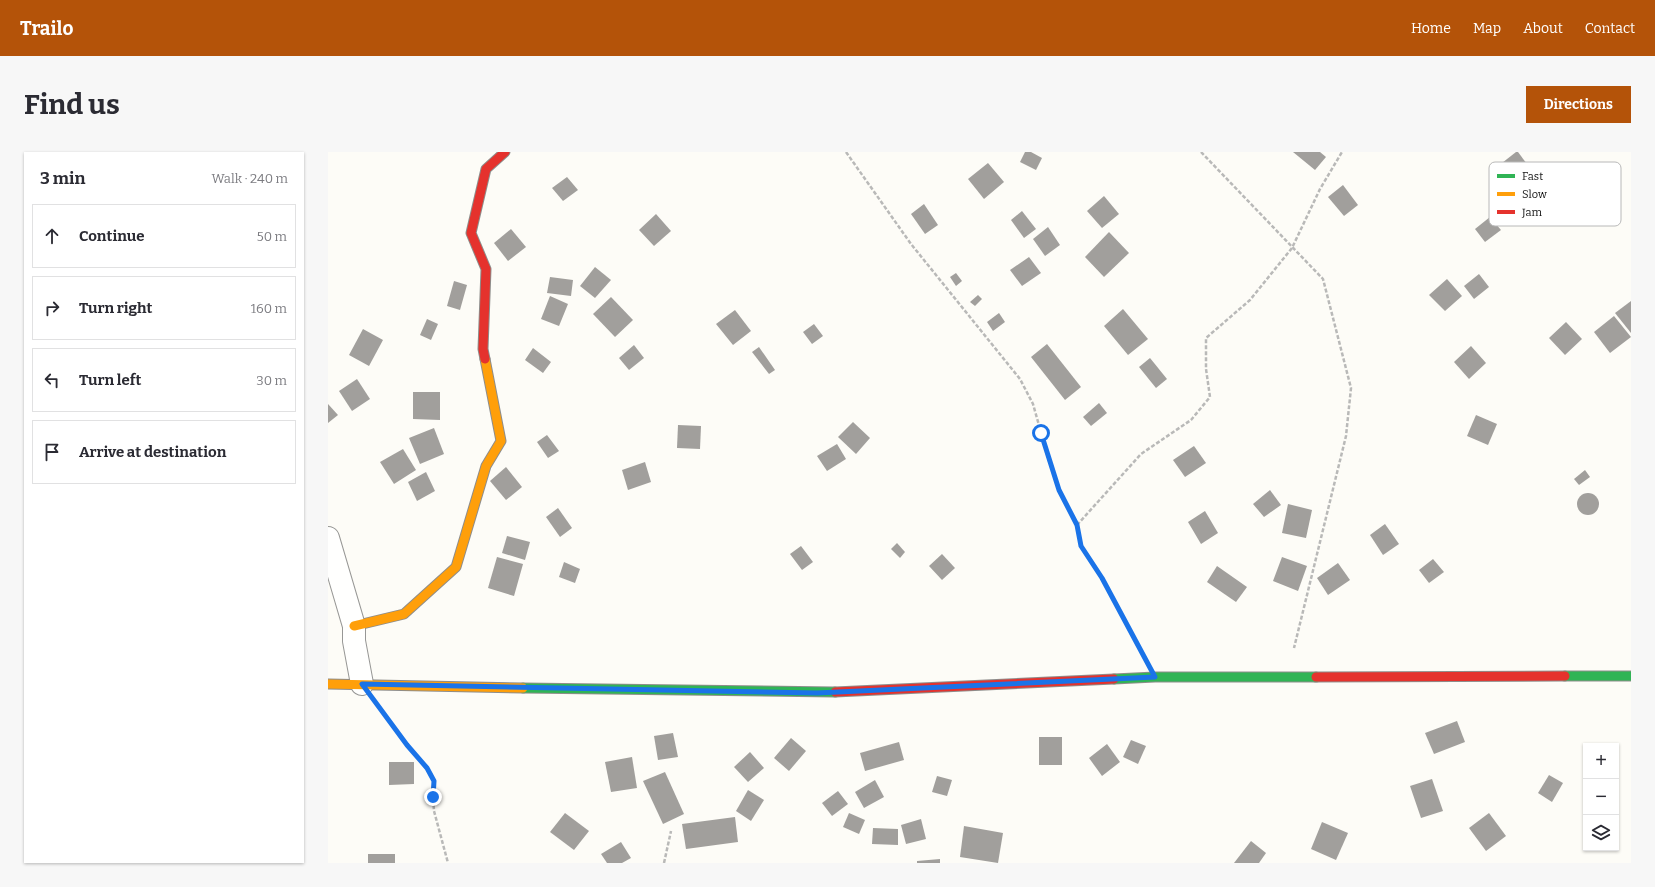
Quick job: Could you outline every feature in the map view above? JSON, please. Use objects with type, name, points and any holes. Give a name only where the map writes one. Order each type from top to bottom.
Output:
[{"type":"street","points":[[354,626],[404,614],[456,567],[486,466],[501,442],[483,349],[486,268],[471,233],[486,170],[505,152]]},
{"type":"street","points":[[328,538],[354,626],[354,641],[362,684]]},
{"type":"street","points":[[328,684],[817,693],[1155,677],[1631,676]]},
{"type":"path","points":[[846,152],[911,244],[1020,379],[1033,404],[1049,461],[1059,490],[1077,525],[1081,546],[1102,578],[1155,677]]},
{"type":"path","points":[[1201,152],[1292,248],[1323,278],[1351,388],[1346,436],[1288,676]]},
{"type":"path","points":[[1077,525],[1141,454],[1190,420],[1210,396],[1206,369],[1206,338],[1250,300],[1292,248],[1320,189],[1342,152]]},
{"type":"path","points":[[362,684],[407,745],[427,768],[434,781],[434,812],[448,863]]},
{"type":"path","points":[[664,863],[671,831]]},
{"type":"building","points":[[1025,152],[1031,152],[1042,158],[1036,170],[1020,162]]},
{"type":"building","points":[[1293,152],[1320,152],[1326,157],[1315,170]]},
{"type":"building","points":[[1518,152],[1526,162],[1503,162]]},
{"type":"building","points":[[988,163],[1004,182],[984,199],[968,179]]},
{"type":"building","points":[[567,177],[578,190],[563,201],[552,188]]},
{"type":"building","points":[[1343,185],[1358,205],[1344,216],[1328,197]]},
{"type":"building","points":[[1104,196],[1119,214],[1102,228],[1087,211]]},
{"type":"building","points":[[924,204],[938,225],[925,234],[911,214]]},
{"type":"building","points":[[1022,211],[1036,229],[1024,238],[1011,220]]},
{"type":"building","points":[[656,214],[671,231],[654,246],[639,230]]},
{"type":"building","points":[[1489,218],[1489,226],[1498,226],[1501,230],[1485,242],[1475,229]]},
{"type":"building","points":[[1048,227],[1060,245],[1045,256],[1033,239]]},
{"type":"building","points":[[511,229],[526,247],[508,261],[494,243]]},
{"type":"building","points":[[1109,232],[1129,253],[1104,277],[1085,257]]},
{"type":"building","points":[[1029,257],[1041,273],[1022,286],[1010,270]]},
{"type":"building","points":[[595,267],[611,280],[595,298],[580,286]]},
{"type":"building","points":[[956,273],[962,281],[956,286],[950,277]]},
{"type":"building","points":[[1479,274],[1489,287],[1474,299],[1464,286]]},
{"type":"building","points":[[550,277],[573,280],[571,296],[547,293]]},
{"type":"building","points":[[1447,279],[1462,296],[1445,311],[1429,295]]},
{"type":"building","points":[[454,281],[467,285],[460,310],[447,306]]},
{"type":"building","points":[[978,295],[982,299],[975,306],[970,302]]},
{"type":"building","points":[[550,296],[568,304],[559,326],[541,319]]},
{"type":"building","points":[[611,297],[633,320],[615,337],[593,314]]},
{"type":"building","points":[[1631,301],[1631,333],[1615,313]]},
{"type":"building","points":[[1123,309],[1148,339],[1128,355],[1104,326]]},
{"type":"building","points":[[735,310],[751,331],[733,345],[716,324]]},
{"type":"building","points":[[999,313],[1005,322],[993,331],[987,322]]},
{"type":"building","points":[[1614,316],[1631,337],[1610,353],[1594,332]]},
{"type":"building","points":[[427,319],[438,324],[431,340],[420,335]]},
{"type":"building","points":[[1566,322],[1582,339],[1565,355],[1549,338]]},
{"type":"building","points":[[814,324],[823,336],[812,344],[803,332]]},
{"type":"building","points":[[363,329],[383,340],[369,366],[349,355]]},
{"type":"building","points":[[1047,344],[1081,387],[1065,400],[1031,357]]},
{"type":"building","points":[[634,345],[644,358],[629,370],[619,358]]},
{"type":"building","points":[[1471,346],[1486,363],[1469,379],[1454,362]]},
{"type":"building","points":[[759,347],[775,370],[769,374],[752,352]]},
{"type":"building","points":[[533,348],[551,362],[543,373],[525,360]]},
{"type":"building","points":[[1150,358],[1167,379],[1156,388],[1139,367]]},
{"type":"building","points":[[357,379],[370,399],[352,411],[339,391]]},
{"type":"building","points":[[413,392],[440,392],[440,420],[413,419]]},
{"type":"building","points":[[1099,403],[1107,413],[1091,426],[1083,417]]},
{"type":"building","points":[[328,404],[338,415],[328,423]]},
{"type":"building","points":[[1476,415],[1497,424],[1488,445],[1467,436]]},
{"type":"building","points":[[853,422],[870,438],[856,454],[838,437]]},
{"type":"building","points":[[678,425],[701,426],[700,449],[677,448]]},
{"type":"building","points":[[434,428],[444,454],[420,464],[409,438]]},
{"type":"building","points":[[547,435],[559,451],[548,458],[537,442]]},
{"type":"building","points":[[837,444],[846,459],[827,471],[817,456]]},
{"type":"building","points":[[1194,446],[1206,463],[1185,477],[1173,460]]},
{"type":"building","points":[[403,449],[416,470],[394,484],[380,462]]},
{"type":"building","points":[[645,462],[651,482],[628,490],[622,470]]},
{"type":"building","points":[[506,467],[522,487],[506,500],[490,481]]},
{"type":"building","points":[[1585,470],[1590,477],[1579,485],[1574,479]]},
{"type":"building","points":[[426,472],[435,491],[417,501],[408,482]]},
{"type":"building","points":[[1270,490],[1281,505],[1264,517],[1253,504]]},
{"type":"building","points":[[1588,493],[1596,496],[1599,504],[1596,512],[1588,515],[1580,512],[1577,504],[1580,496]]},
{"type":"building","points":[[1288,504],[1312,510],[1306,538],[1282,533]]},
{"type":"building","points":[[558,508],[572,528],[560,537],[546,517]]},
{"type":"building","points":[[1205,511],[1218,533],[1201,544],[1188,522]]},
{"type":"building","points":[[1385,524],[1399,544],[1383,555],[1370,535]]},
{"type":"building","points":[[507,536],[530,542],[525,560],[502,553]]},
{"type":"building","points":[[897,543],[905,552],[900,558],[891,549]]},
{"type":"building","points":[[801,546],[813,562],[802,570],[790,554]]},
{"type":"building","points":[[942,554],[955,568],[942,580],[929,566]]},
{"type":"building","points":[[497,557],[523,564],[514,596],[488,588]]},
{"type":"building","points":[[1282,557],[1307,566],[1298,591],[1273,581]]},
{"type":"building","points":[[1433,559],[1444,572],[1429,583],[1419,570]]},
{"type":"building","points":[[564,562],[580,569],[575,583],[559,577]]},
{"type":"building","points":[[1338,563],[1350,580],[1328,595],[1317,578]]},
{"type":"building","points":[[1217,566],[1247,587],[1236,602],[1207,582]]},
{"type":"building","points":[[1457,721],[1465,742],[1434,754],[1425,733]]},
{"type":"building","points":[[673,733],[678,757],[658,760],[654,736]]},
{"type":"building","points":[[1039,737],[1062,737],[1062,765],[1039,765]]},
{"type":"building","points":[[791,738],[806,751],[789,771],[774,758]]},
{"type":"building","points":[[1131,740],[1146,746],[1138,764],[1123,757]]},
{"type":"building","points":[[899,742],[904,760],[865,771],[860,753]]},
{"type":"building","points":[[1107,744],[1120,762],[1102,776],[1089,758]]},
{"type":"building","points":[[750,752],[764,768],[748,782],[734,767]]},
{"type":"building","points":[[632,757],[637,788],[611,792],[605,762]]},
{"type":"building","points":[[389,762],[414,762],[414,784],[389,785]]},
{"type":"building","points":[[665,772],[684,814],[663,824],[643,781]]},
{"type":"building","points":[[1549,775],[1563,783],[1552,802],[1538,793]]},
{"type":"building","points":[[937,776],[952,780],[947,796],[932,792]]},
{"type":"building","points":[[1432,779],[1443,811],[1421,818],[1410,786]]},
{"type":"building","points":[[875,780],[884,797],[864,808],[855,792]]},
{"type":"building","points":[[748,790],[764,800],[751,821],[736,811]]},
{"type":"building","points":[[838,791],[848,804],[832,816],[822,803]]},
{"type":"building","points":[[565,813],[589,831],[574,850],[550,832]]},
{"type":"building","points":[[849,813],[865,820],[859,834],[843,827]]},
{"type":"building","points":[[1489,813],[1506,836],[1486,851],[1469,828]]},
{"type":"building","points":[[735,817],[738,842],[686,849],[682,824]]},
{"type":"building","points":[[921,819],[926,839],[906,844],[901,825]]},
{"type":"building","points":[[1322,822],[1348,833],[1336,860],[1311,849]]},
{"type":"building","points":[[964,826],[1003,833],[998,863],[960,857]]},
{"type":"building","points":[[873,828],[898,829],[898,845],[872,844]]},
{"type":"building","points":[[1251,841],[1266,853],[1259,863],[1234,863]]},
{"type":"building","points":[[621,842],[631,858],[622,863],[607,863],[601,854]]},
{"type":"building","points":[[368,854],[395,854],[395,863],[368,863]]},
{"type":"building","points":[[940,859],[940,863],[917,863],[917,861]]},
{"type":"traffic: fast","points":[[1565,676],[1631,676]]},
{"type":"traffic: fast","points":[[1114,679],[1155,677],[1316,677]]},
{"type":"traffic: fast","points":[[523,688],[835,692]]},
{"type":"traffic: slow","points":[[354,626],[404,614],[456,567],[486,466],[501,441],[485,359]]},
{"type":"traffic: slow","points":[[328,684],[523,688]]},
{"type":"traffic: jam","points":[[485,359],[483,349],[486,269],[471,233],[486,169],[505,152]]},
{"type":"traffic: jam","points":[[1316,677],[1565,676]]},
{"type":"traffic: jam","points":[[835,692],[1114,679]]},
{"type":"route","points":[[433,797],[434,781],[427,768],[407,745],[362,684],[817,693],[1155,677],[1102,578],[1081,546],[1077,525],[1059,490],[1041,433]]}]
